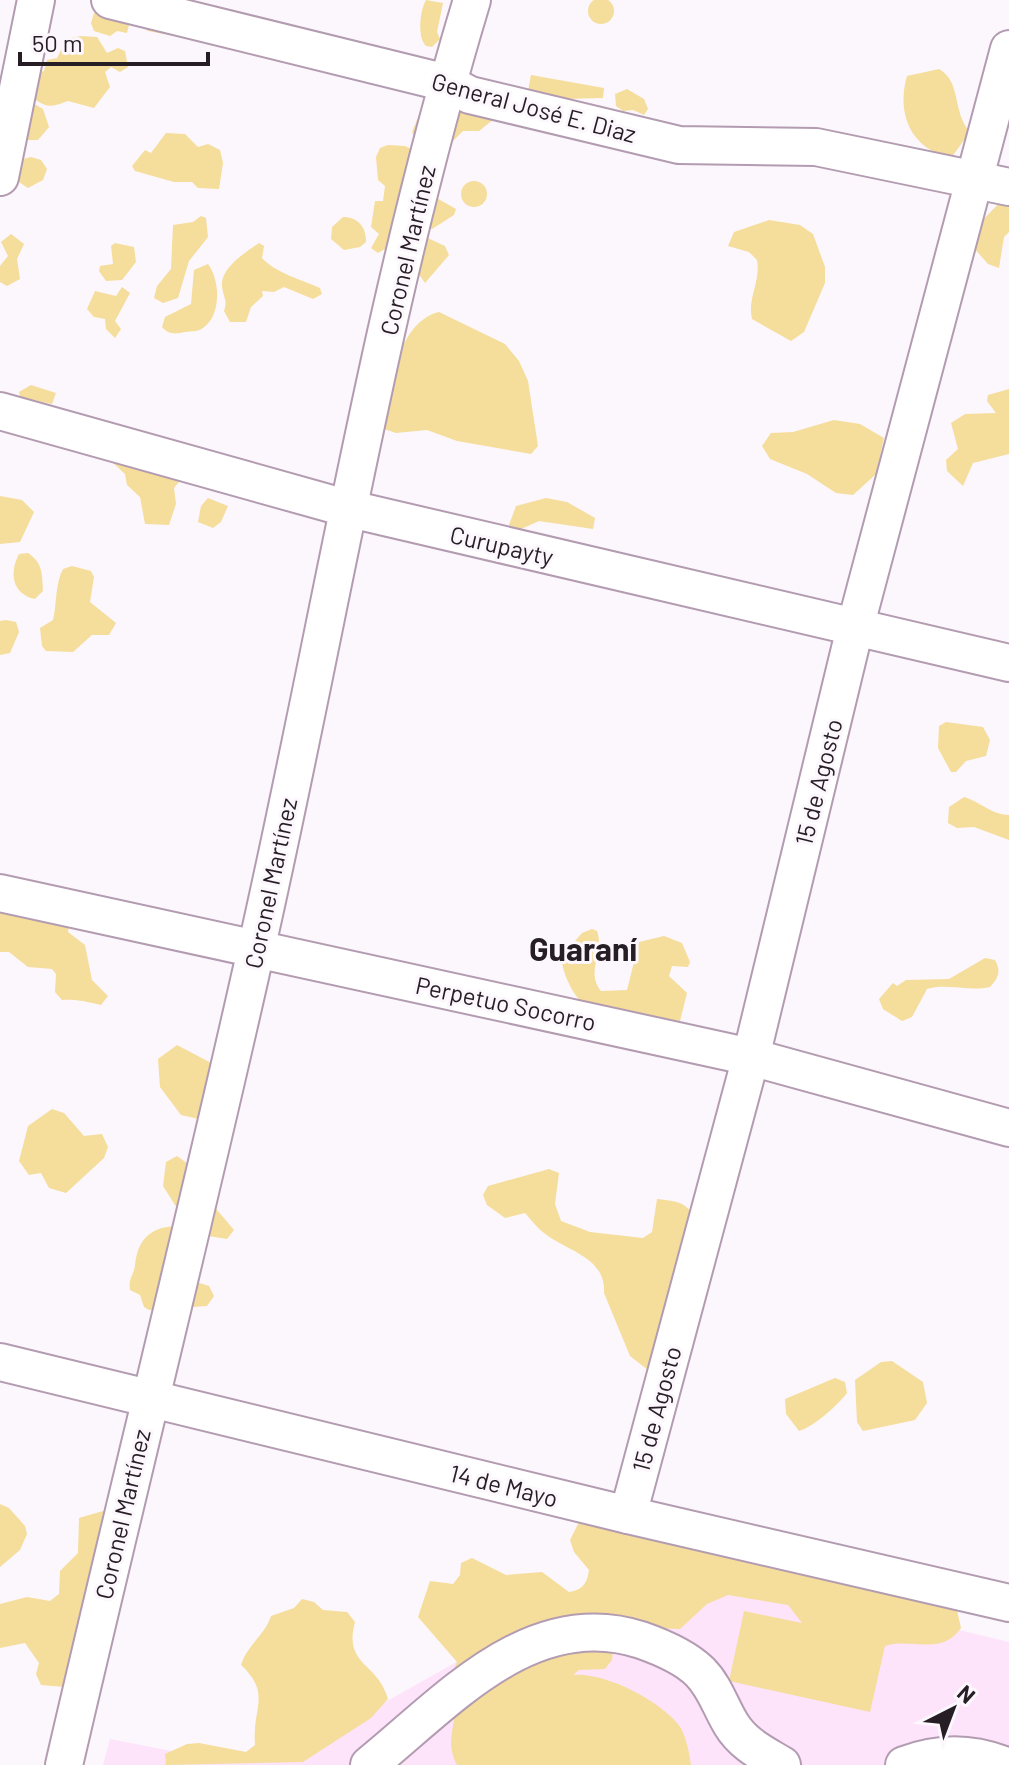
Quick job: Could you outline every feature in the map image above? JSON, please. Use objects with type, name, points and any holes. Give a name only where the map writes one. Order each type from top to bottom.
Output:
[{"type":"street","points":[[0,177],[36,0]]},
{"type":"street","name":"General José E. Diaz","points":[[110,0],[447,83],[470,95],[679,145],[816,147],[992,183]]},
{"type":"street","name":"Coronel Martínez","points":[[64,1765],[257,948],[346,508],[447,83],[472,0]]},
{"type":"street","name":"15 de Agosto","points":[[628,1515],[751,1057],[855,628],[992,183],[1009,49]]},
{"type":"street","name":"Curupayty","points":[[0,411],[346,508],[1009,663]]},
{"type":"street","name":"Perpetuo Socorro","points":[[0,893],[751,1057],[1009,1128]]},
{"type":"street","name":"14 de Mayo","points":[[0,1362],[628,1515],[1009,1603]]},
{"type":"street","points":[[369,1765],[473,1675],[550,1640],[605,1631],[664,1648],[699,1671],[749,1746],[782,1765]]},
{"type":"street","points":[[904,1765],[951,1754],[974,1754],[1004,1765]]},
{"type":"shaded area","points":[[601,-2],[610,2],[614,11],[610,20],[601,24],[592,20],[588,11],[592,2]]},
{"type":"shaded area","points":[[123,0],[149,0],[154,6],[194,15],[169,35],[148,31],[138,23],[129,25],[127,33],[117,31],[110,36],[94,31],[91,23],[94,13],[110,13]]},
{"type":"shaded area","points":[[426,0],[443,3],[437,32],[440,39],[432,47],[423,42],[420,30]]},
{"type":"shaded area","points":[[97,37],[107,53],[118,48],[125,51],[128,67],[120,72],[111,67],[105,72],[110,87],[94,108],[68,101],[47,105],[27,94],[35,74],[44,71],[47,60],[57,58],[61,50],[69,50],[70,38]]},
{"type":"shaded area","points":[[939,69],[951,82],[964,124],[970,132],[951,158],[926,147],[917,138],[910,128],[904,104],[907,76]]},
{"type":"shaded area","points":[[531,75],[604,88],[603,98],[562,99],[528,91]]},
{"type":"shaded area","points":[[627,89],[644,99],[648,109],[644,115],[633,110],[623,111],[616,106],[615,94]]},
{"type":"shaded area","points":[[434,98],[494,119],[479,131],[463,131],[445,149],[420,151],[412,132],[424,103]]},
{"type":"shaded area","points":[[31,102],[43,109],[49,127],[38,140],[16,140]]},
{"type":"shaded area","points":[[166,133],[185,134],[198,147],[208,144],[220,150],[223,163],[219,189],[198,188],[192,182],[174,182],[135,171],[132,166],[145,150],[151,153]]},
{"type":"shaded area","points":[[405,146],[416,151],[390,246],[378,253],[371,248],[379,234],[371,227],[375,201],[383,201],[385,186],[378,180],[376,157],[380,148]]},
{"type":"shaded area","points":[[31,157],[41,160],[47,169],[43,180],[28,188],[10,176],[16,161]]},
{"type":"shaded area","points":[[474,181],[483,185],[487,194],[483,203],[474,207],[465,203],[461,194],[465,185]]},
{"type":"shaded area","points":[[1009,193],[1009,232],[1004,237],[999,268],[988,264],[973,247],[977,226]]},
{"type":"shaded area","points":[[433,196],[456,209],[454,215],[432,229],[427,227]]},
{"type":"shaded area","points":[[201,216],[206,218],[208,237],[189,261],[178,298],[163,303],[154,298],[157,286],[171,269],[173,225],[193,222]]},
{"type":"shaded area","points":[[343,217],[357,221],[363,227],[366,242],[360,247],[344,250],[331,239],[332,227]]},
{"type":"shaded area","points":[[769,220],[800,225],[813,234],[825,267],[825,283],[804,332],[791,341],[752,319],[757,260],[749,252],[728,246],[734,232]]},
{"type":"shaded area","points":[[11,234],[24,244],[17,259],[20,279],[7,286],[0,282],[0,266],[8,256],[1,242]]},
{"type":"shaded area","points":[[421,235],[445,246],[449,255],[425,283],[418,273]]},
{"type":"shaded area","points":[[115,243],[134,247],[136,262],[122,280],[106,281],[99,271],[100,266],[113,264],[111,246]]},
{"type":"shaded area","points":[[259,243],[264,246],[262,258],[268,263],[320,288],[322,294],[313,299],[284,287],[274,292],[262,291],[263,296],[251,307],[246,322],[230,322],[224,311],[222,279],[235,261]]},
{"type":"shaded area","points":[[208,264],[217,288],[216,306],[209,322],[197,331],[167,331],[162,327],[165,317],[191,304],[194,270]]},
{"type":"shaded area","points":[[122,287],[130,293],[115,321],[121,329],[115,338],[106,329],[105,319],[94,317],[87,309],[95,291],[116,296]]},
{"type":"shaded area","points":[[439,312],[505,344],[519,361],[528,381],[538,446],[531,454],[457,441],[427,430],[396,433],[381,428],[391,378],[404,344],[413,329],[425,318]]},
{"type":"shaded area","points":[[31,385],[56,393],[52,404],[20,397],[19,392]]},
{"type":"shaded area","points":[[1009,389],[1009,454],[973,463],[963,486],[947,471],[946,460],[958,449],[951,423],[965,414],[996,413],[987,401],[988,395]]},
{"type":"shaded area","points":[[834,420],[860,424],[884,438],[876,474],[853,495],[836,493],[807,474],[770,459],[762,446],[771,433],[793,432]]},
{"type":"shaded area","points":[[109,449],[183,477],[174,488],[176,504],[169,525],[145,524],[140,497],[127,485],[125,474],[112,462]]},
{"type":"shaded area","points":[[0,496],[22,500],[34,512],[20,542],[0,544]]},
{"type":"shaded area","points":[[208,498],[228,506],[221,522],[213,528],[198,522],[201,506]]},
{"type":"shaded area","points":[[546,498],[567,502],[595,518],[593,529],[539,521],[519,530],[509,525],[516,506]]},
{"type":"shaded area","points":[[28,553],[37,561],[42,574],[43,591],[35,599],[21,593],[15,582],[14,568],[19,554]]},
{"type":"shaded area","points":[[72,566],[91,571],[94,577],[90,602],[116,623],[109,635],[92,635],[73,652],[46,651],[42,646],[40,628],[53,620],[60,575],[63,569]]},
{"type":"shaded area","points":[[0,621],[16,622],[19,632],[10,653],[0,655]]},
{"type":"shaded area","points":[[946,722],[983,727],[990,740],[986,756],[966,761],[956,772],[951,772],[938,748],[939,726]]},
{"type":"shaded area","points":[[964,797],[1009,815],[1009,840],[974,827],[957,828],[948,823],[949,807]]},
{"type":"shaded area","points":[[0,909],[69,926],[68,932],[85,945],[92,980],[108,996],[101,1005],[62,1000],[55,992],[56,974],[52,969],[28,967],[9,952],[0,952]]},
{"type":"shaded area","points":[[592,929],[597,931],[599,939],[595,977],[601,991],[627,990],[639,942],[664,936],[682,943],[690,962],[688,967],[672,966],[669,976],[687,993],[679,1025],[599,1013],[580,1001],[567,980],[561,957],[582,933]]},
{"type":"shaded area","points":[[985,958],[995,960],[998,967],[997,977],[990,987],[927,989],[912,1017],[902,1021],[883,1009],[879,999],[893,983],[897,986],[906,980],[949,979]]},
{"type":"shaded area","points":[[177,1045],[215,1065],[199,1119],[181,1115],[160,1087],[158,1059]]},
{"type":"shaded area","points":[[52,1109],[64,1113],[84,1136],[102,1134],[108,1147],[104,1158],[66,1193],[49,1188],[41,1173],[29,1175],[19,1161],[28,1126]]},
{"type":"shaded area","points":[[177,1156],[198,1171],[212,1204],[234,1230],[227,1239],[202,1235],[193,1281],[209,1286],[214,1296],[207,1306],[149,1310],[144,1307],[140,1295],[130,1290],[130,1282],[142,1241],[159,1229],[177,1226],[182,1216],[163,1186],[166,1162]]},
{"type":"shaded area","points":[[549,1169],[559,1173],[555,1204],[561,1221],[590,1232],[643,1238],[652,1232],[657,1199],[682,1204],[693,1215],[658,1369],[648,1370],[630,1356],[604,1293],[603,1281],[593,1264],[545,1234],[525,1213],[505,1218],[487,1205],[483,1195],[488,1186]]},
{"type":"shaded area","points":[[892,1361],[923,1382],[927,1403],[915,1420],[863,1431],[857,1422],[855,1380],[881,1362]]},
{"type":"shaded area","points":[[835,1378],[845,1382],[847,1393],[824,1415],[799,1431],[786,1414],[785,1399]]},
{"type":"shaded area","points":[[0,1504],[9,1508],[25,1526],[27,1534],[20,1550],[0,1567]]},
{"type":"shaded area","points":[[103,1511],[113,1518],[90,1628],[74,1644],[65,1687],[41,1685],[36,1674],[39,1663],[25,1643],[0,1648],[0,1604],[27,1597],[50,1601],[59,1594],[60,1571],[78,1553],[79,1518]]},
{"type":"shaded area","points":[[581,1518],[956,1606],[961,1628],[944,1642],[885,1646],[870,1712],[729,1681],[744,1611],[802,1623],[788,1605],[728,1595],[707,1604],[680,1629],[643,1628],[614,1642],[612,1660],[605,1669],[579,1670],[573,1675],[586,1675],[614,1683],[657,1705],[681,1728],[691,1765],[457,1765],[451,1743],[455,1707],[453,1674],[457,1662],[418,1617],[430,1581],[453,1584],[460,1575],[461,1563],[472,1558],[506,1575],[542,1572],[569,1592],[578,1590],[589,1570],[574,1552],[570,1540]]},
{"type":"shaded area","points":[[608,1545],[1009,1642],[1009,1765],[103,1765],[110,1739],[202,1757],[255,1756],[341,1727],[595,1584]]},
{"type":"shaded area","points":[[302,1599],[314,1602],[323,1610],[347,1612],[355,1622],[353,1636],[358,1656],[377,1678],[388,1699],[371,1718],[303,1762],[166,1765],[165,1754],[187,1744],[199,1743],[246,1752],[255,1745],[258,1693],[256,1684],[241,1665],[271,1616],[294,1608]]},
{"type":"district","name":"Guaraní","points":[[583,948]]}]
